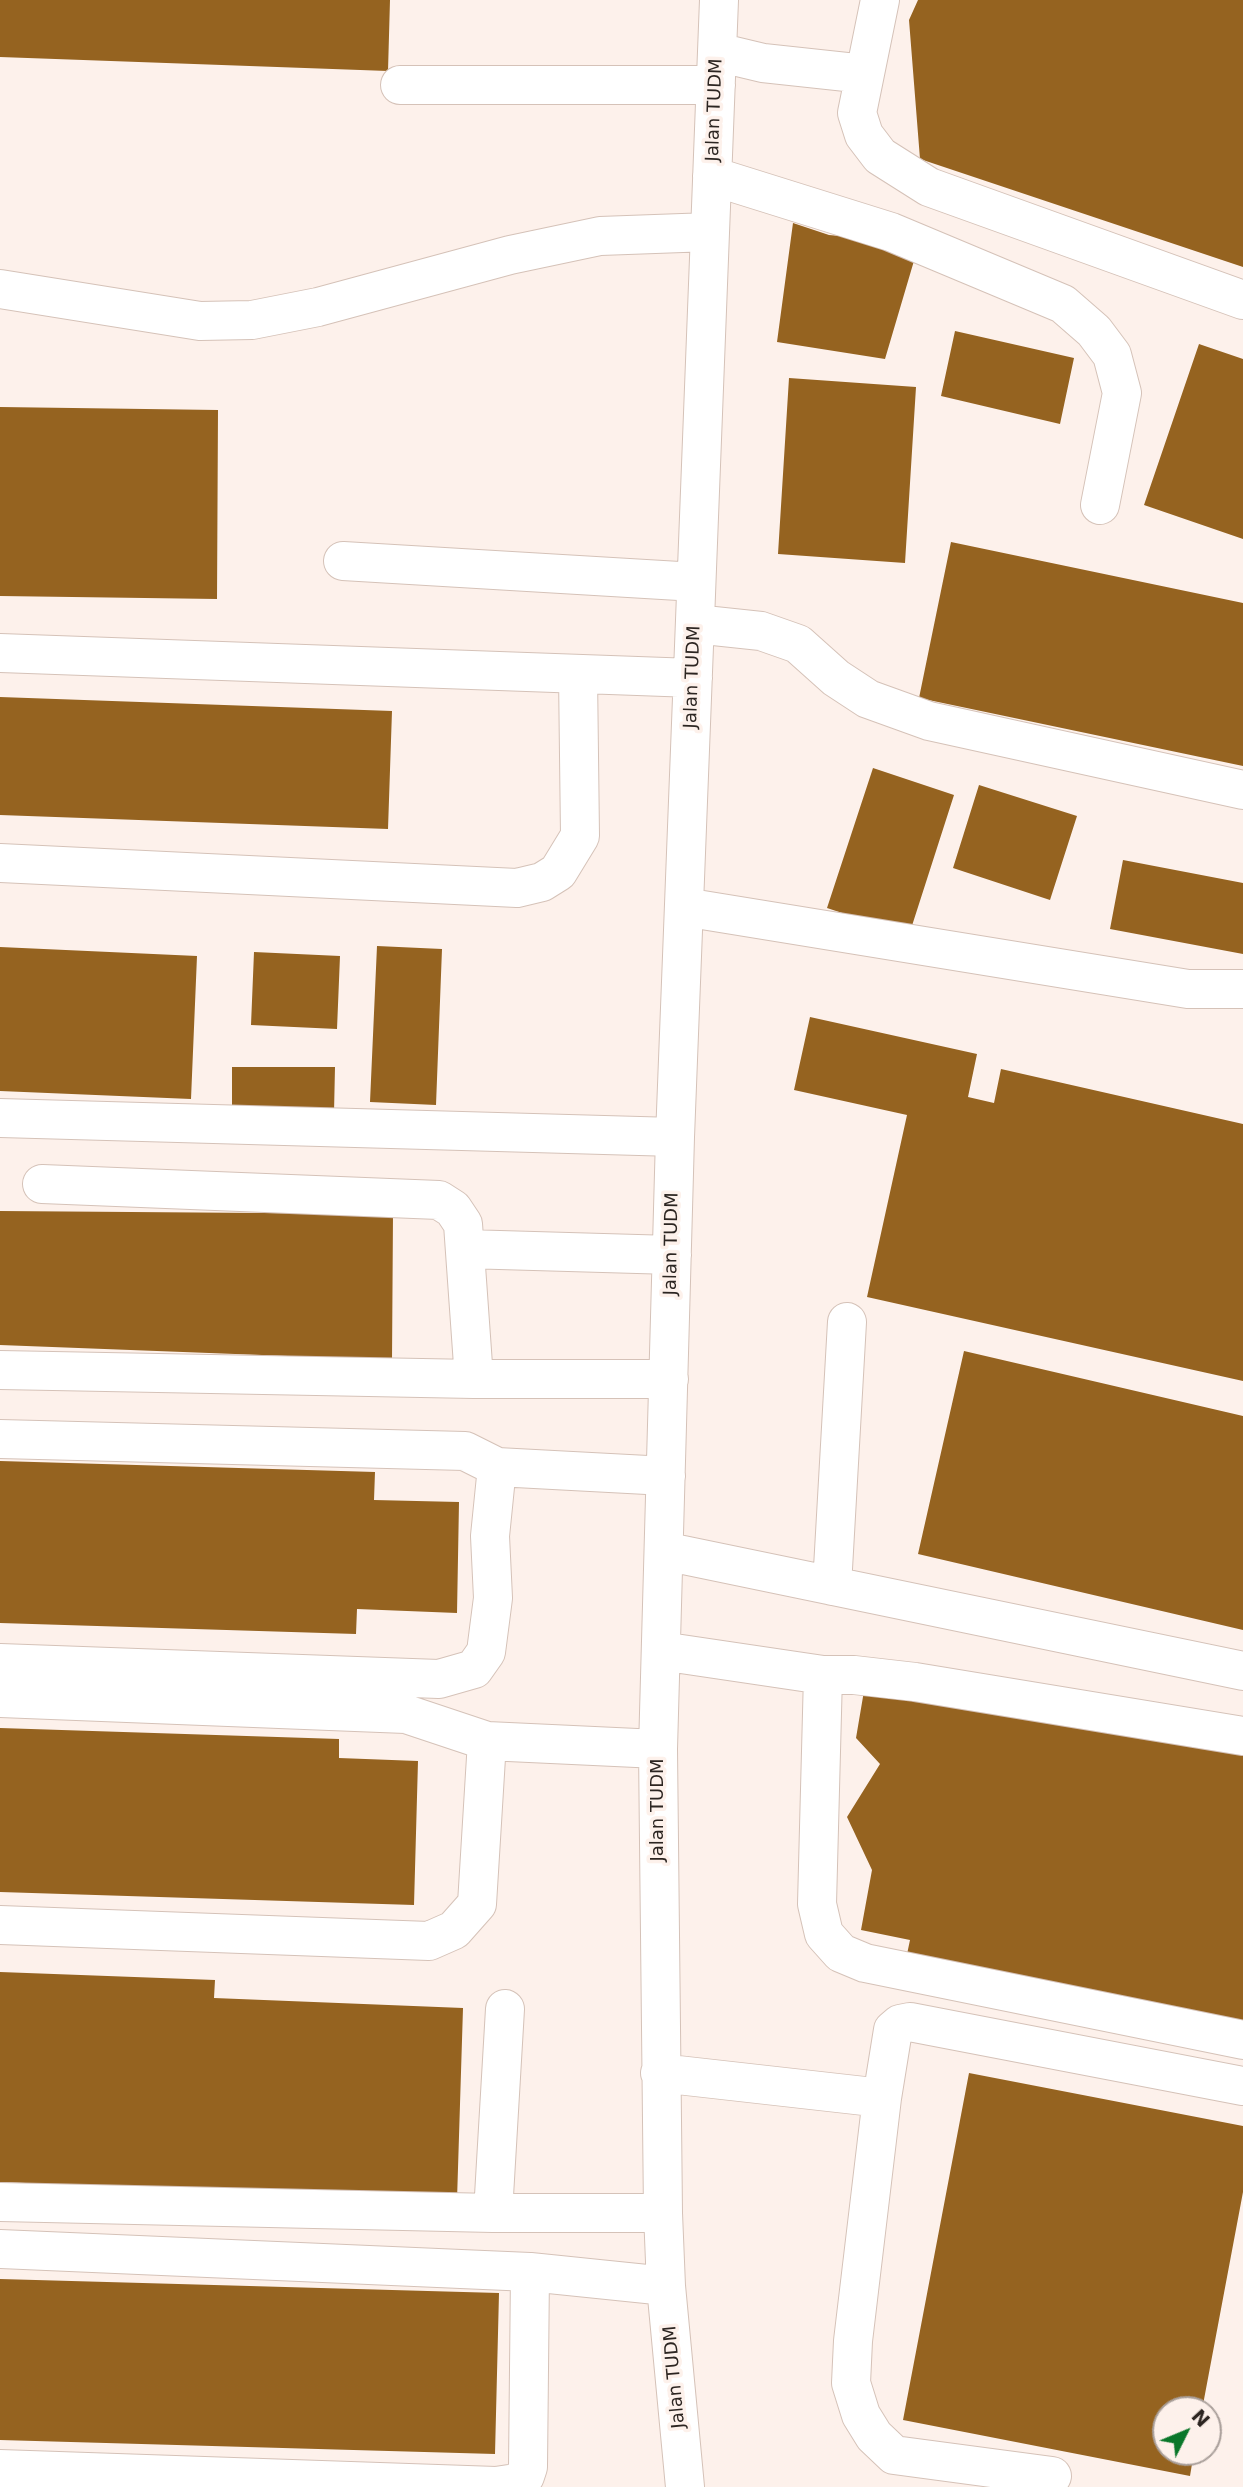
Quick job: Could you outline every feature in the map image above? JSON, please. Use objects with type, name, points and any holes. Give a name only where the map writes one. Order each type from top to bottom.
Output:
[{"type":"street","name":"Jalan TUDM","points":[[685,2487],[666,2286],[663,2213],[658,1749],[675,1137],[719,0]]},
{"type":"street","points":[[880,0],[857,113],[864,135],[880,156],[929,187],[1243,300]]},
{"type":"street","points":[[400,85],[717,69],[763,63],[865,74]]},
{"type":"street","points":[[712,176],[891,232],[1063,304],[1094,331],[1112,355],[1122,393],[1100,505]]},
{"type":"street","points":[[0,289],[200,321],[253,320],[317,307],[510,256],[600,236],[710,232]]},
{"type":"street","points":[[343,561],[696,582]]},
{"type":"street","points":[[695,624],[761,631],[798,645],[836,678],[868,699],[929,721],[1243,790]]},
{"type":"street","points":[[0,653],[692,678]]},
{"type":"street","points":[[0,863],[517,888],[542,882],[558,873],[580,836],[578,674]]},
{"type":"street","points":[[684,907],[1188,989],[1243,989]]},
{"type":"street","points":[[0,1118],[675,1137]]},
{"type":"street","points":[[42,1184],[439,1200],[453,1209],[463,1224],[474,1379]]},
{"type":"street","points":[[465,1249],[672,1255]]},
{"type":"street","points":[[832,1586],[847,1322]]},
{"type":"street","points":[[0,1370],[474,1379],[669,1379]]},
{"type":"street","points":[[0,1438],[466,1451],[497,1467],[666,1476]]},
{"type":"street","points":[[0,1663],[439,1679],[474,1669],[486,1652],[493,1598],[490,1536],[497,1467]]},
{"type":"street","points":[[664,1550],[1243,1671]]},
{"type":"street","points":[[661,1651],[823,1675],[854,1675],[915,1682],[1243,1736]]},
{"type":"street","points":[[823,1675],[817,1904],[824,1934],[841,1953],[865,1963],[1243,2040]]},
{"type":"street","points":[[0,1698],[406,1714],[487,1741],[658,1749]]},
{"type":"street","points":[[0,1925],[429,1941],[454,1930],[477,1904],[487,1741]]},
{"type":"street","points":[[493,2213],[505,2009]]},
{"type":"street","points":[[1052,2476],[894,2455],[874,2436],[861,2415],[852,2383],[853,2341],[892,2029],[910,2022],[1243,2087]]},
{"type":"street","points":[[660,2073],[882,2098]]},
{"type":"street","points":[[0,2202],[493,2213],[663,2213]]},
{"type":"street","points":[[0,2249],[530,2272],[666,2286]]},
{"type":"street","points":[[0,2469],[482,2486],[516,2483],[524,2476],[528,2467],[530,2272]]},
{"type":"building","points":[[0,0],[390,0],[388,71],[0,57]]},
{"type":"building","points":[[918,0],[1243,0],[1243,267],[920,159],[909,20]]},
{"type":"building","points":[[793,223],[829,235],[882,240],[916,254],[885,359],[777,342]]},
{"type":"building","points":[[955,331],[1074,358],[1060,424],[941,396]]},
{"type":"building","points":[[1199,344],[1243,359],[1243,539],[1144,505]]},
{"type":"building","points":[[789,378],[916,387],[905,563],[778,554]]},
{"type":"building","points":[[0,407],[218,410],[217,599],[0,596]]},
{"type":"building","points":[[951,542],[1243,603],[1243,766],[919,698]]},
{"type":"building","points":[[0,697],[392,711],[388,829],[0,815]]},
{"type":"building","points":[[873,768],[954,795],[909,935],[827,908]]},
{"type":"building","points":[[979,785],[1077,816],[1050,900],[953,868]]},
{"type":"building","points":[[1123,860],[1243,883],[1243,954],[1110,929]]},
{"type":"building","points":[[377,946],[442,949],[436,1105],[370,1102]]},
{"type":"building","points":[[0,947],[197,956],[191,1099],[0,1091]]},
{"type":"building","points":[[254,952],[340,956],[337,1029],[251,1025]]},
{"type":"building","points":[[810,1017],[977,1054],[968,1097],[994,1103],[1001,1069],[1243,1124],[1243,1381],[867,1297],[907,1115],[794,1090]]},
{"type":"building","points":[[232,1067],[335,1067],[334,1113],[232,1113]]},
{"type":"building","points":[[0,1211],[393,1214],[392,1360],[0,1345]]},
{"type":"building","points":[[964,1351],[1243,1416],[1243,1630],[918,1554]]},
{"type":"building","points":[[0,1461],[375,1472],[374,1500],[459,1502],[457,1613],[357,1609],[356,1634],[0,1623]]},
{"type":"building","points":[[865,1685],[1243,1744],[1243,2023],[906,1959],[910,1940],[861,1930],[872,1870],[847,1817],[880,1764],[856,1738]]},
{"type":"building","points":[[0,1728],[339,1739],[339,1758],[418,1761],[414,1905],[0,1892]]},
{"type":"building","points":[[0,1972],[215,1980],[214,1998],[463,2008],[457,2200],[0,2182]]},
{"type":"building","points":[[969,2073],[1243,2126],[1243,2192],[1205,2396],[1152,2396],[1152,2466],[1192,2466],[1190,2476],[903,2420]]},
{"type":"building","points":[[0,2279],[499,2293],[495,2454],[0,2440]]}]
